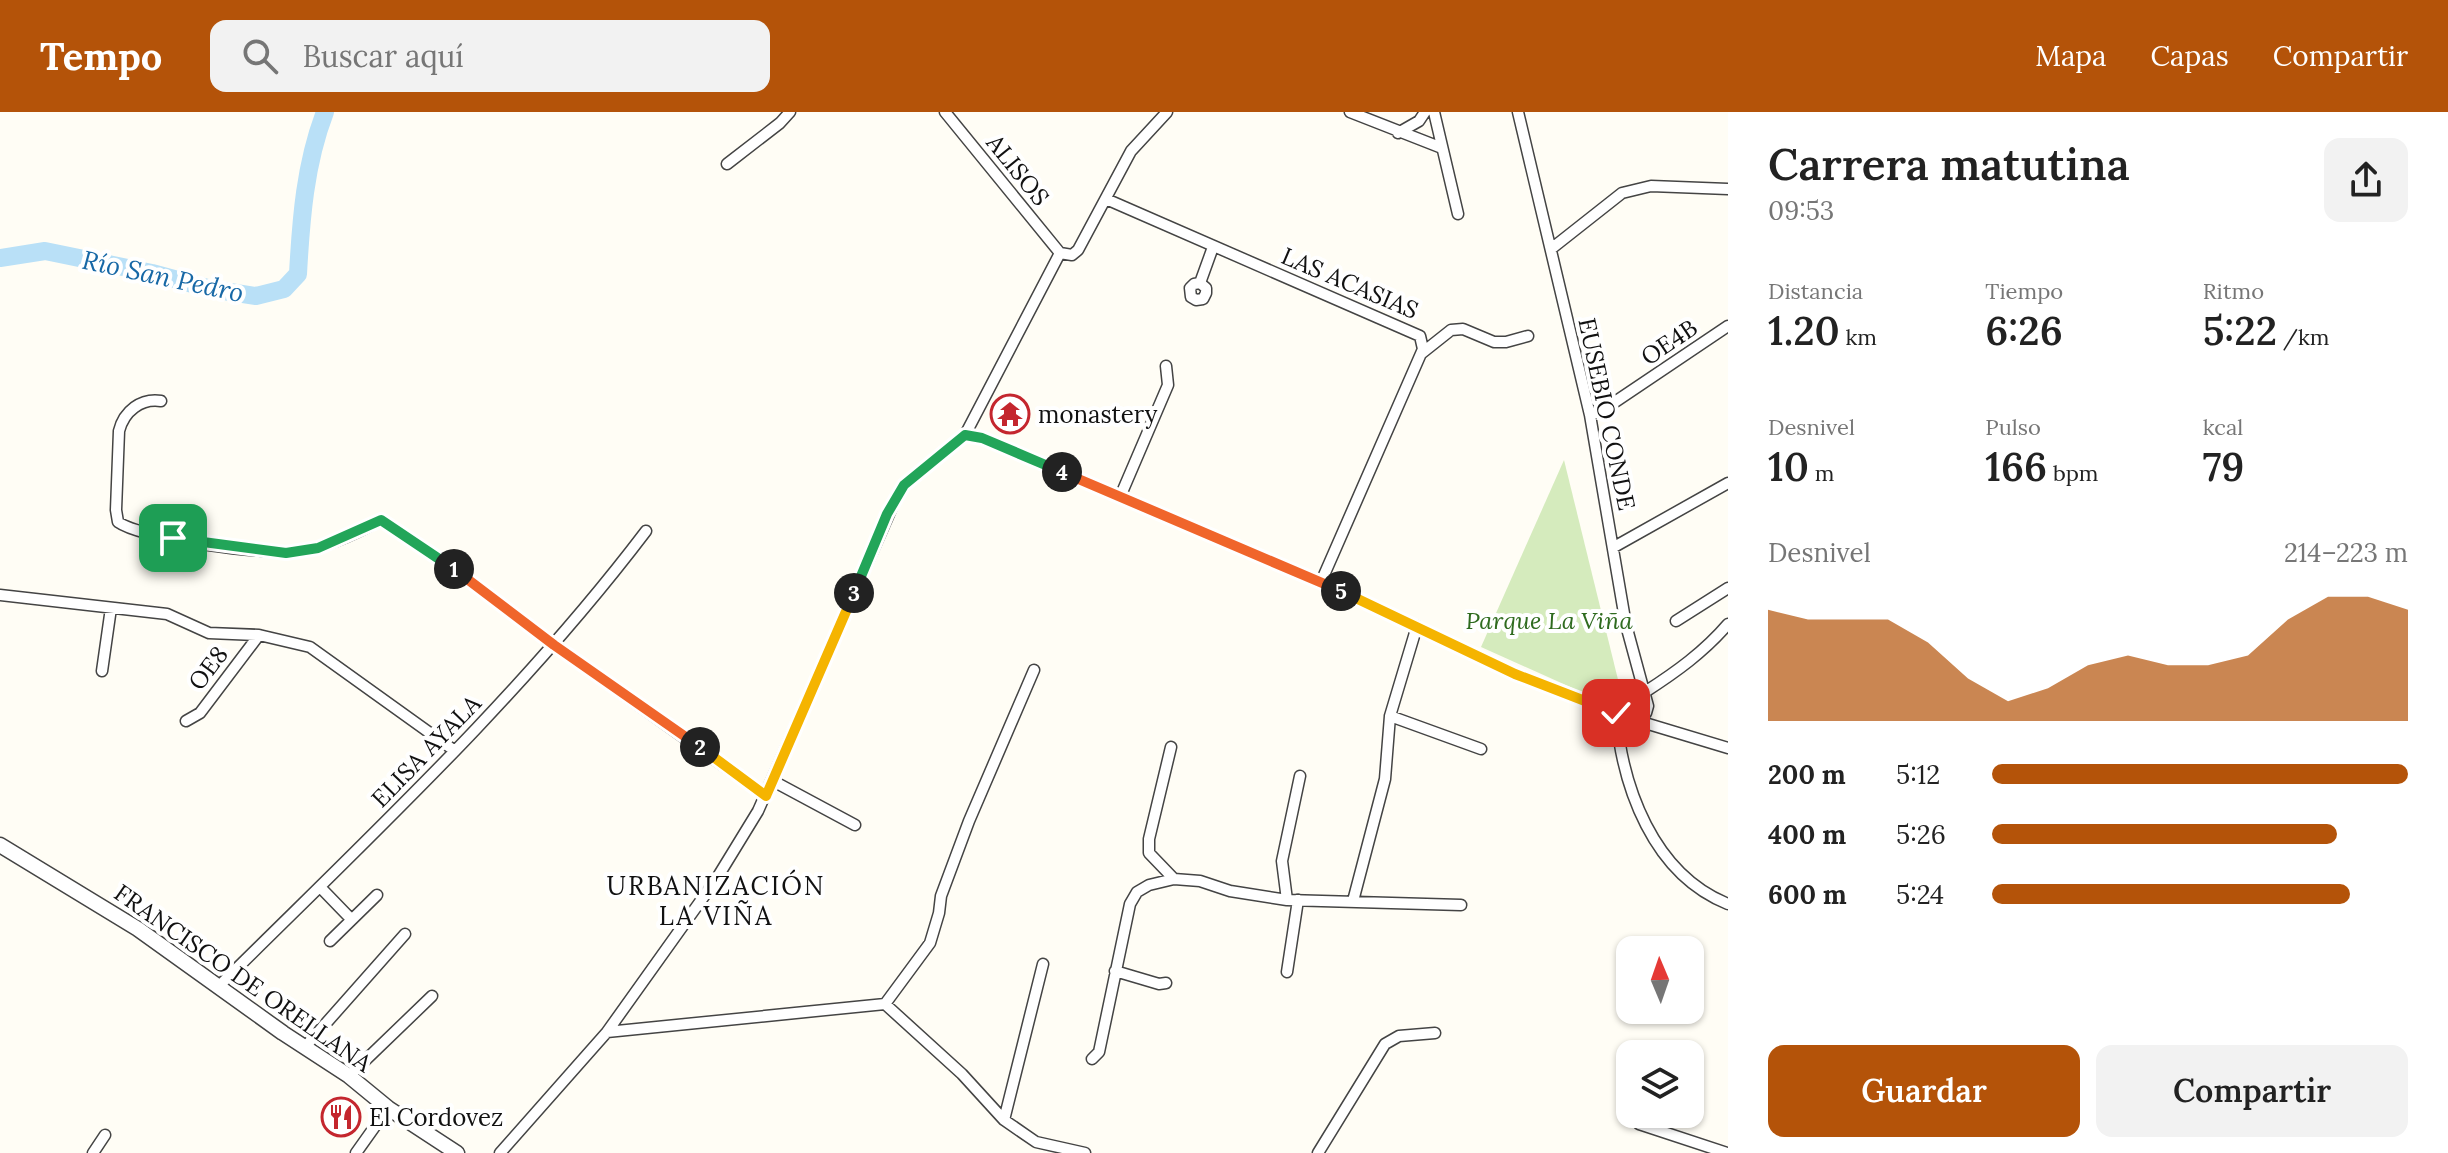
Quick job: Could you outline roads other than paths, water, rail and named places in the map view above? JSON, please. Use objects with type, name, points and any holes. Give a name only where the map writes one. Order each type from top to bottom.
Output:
[{"type":"street","points":[[727,164],[790,112]]},
{"type":"street","name":"ALISOS","points":[[945,112],[1060,253]]},
{"type":"street","points":[[500,1153],[607,1032],[717,878],[766,796],[897,496],[904,485],[965,435],[1060,253],[1072,255],[1078,250],[1131,151],[1167,112]]},
{"type":"street","points":[[1350,112],[1442,148]]},
{"type":"street","points":[[1398,133],[1419,121],[1425,112]]},
{"type":"street","points":[[1434,112],[1458,214]]},
{"type":"street","name":"EUSEBIO CONDE","points":[[1518,112],[1590,415],[1626,625],[1645,692]]},
{"type":"street","points":[[1551,249],[1622,193],[1651,186],[1728,189]]},
{"type":"street","name":"LAS ACASIAS","points":[[1106,199],[1420,336],[1422,353],[1321,582]]},
{"type":"street","points":[[1200,283],[1213,247]]},
{"type":"street","name":"OE4B","points":[[1590,415],[1603,410],[1728,326]]},
{"type":"street","points":[[1422,353],[1451,330],[1463,329],[1494,342],[1528,336]]},
{"type":"street","points":[[1120,497],[1168,385],[1166,366]]},
{"type":"street","points":[[161,401],[149,399],[140,403],[122,421],[119,431],[118,522],[173,538],[286,553],[318,548],[381,520],[766,796]]},
{"type":"street","points":[[965,435],[982,438],[1321,582],[1515,674],[1635,720],[1728,748]]},
{"type":"street","points":[[1614,547],[1728,483]]},
{"type":"street","name":"ELISA AYALA","points":[[219,986],[455,751],[554,645],[646,531]]},
{"type":"street","points":[[1676,621],[1728,588]]},
{"type":"street","points":[[0,595],[167,614],[209,633],[259,635],[310,647],[455,751]]},
{"type":"street","points":[[102,671],[111,608]]},
{"type":"street","points":[[1635,720],[1646,713],[1645,692],[1710,645],[1728,624]]},
{"type":"street","points":[[1353,901],[1385,779],[1390,716],[1417,626]]},
{"type":"street","name":"OE8","points":[[186,721],[200,713],[218,685],[259,635]]},
{"type":"street","points":[[607,1032],[885,1004],[930,943],[941,896],[969,821],[1034,670]]},
{"type":"street","points":[[1616,713],[1621,759],[1638,809],[1654,839],[1686,877],[1728,904]]},
{"type":"street","points":[[1390,716],[1481,749]]},
{"type":"street","points":[[1171,747],[1149,839],[1149,853],[1174,879]]},
{"type":"street","points":[[1287,972],[1293,900],[1282,861],[1300,776]]},
{"type":"street","points":[[773,781],[855,825]]},
{"type":"street","name":"FRANCISCO DE ORELLANA","points":[[0,845],[138,929],[283,1033],[349,1076],[388,1108],[457,1153]]},
{"type":"street","points":[[1092,1059],[1099,1052],[1130,904],[1137,892],[1149,885],[1174,879],[1200,881],[1230,891],[1293,900],[1461,905]]},
{"type":"street","points":[[320,887],[351,919]]},
{"type":"street","points":[[330,941],[377,895]]},
{"type":"street","points":[[305,1047],[405,934]]},
{"type":"street","points":[[1004,1120],[1043,964]]},
{"type":"street","points":[[1115,971],[1159,984],[1166,983]]},
{"type":"street","points":[[349,1076],[432,996]]},
{"type":"street","points":[[885,1004],[962,1074],[1004,1120],[1036,1142],[1085,1153]]},
{"type":"street","points":[[1318,1153],[1385,1044],[1399,1036],[1435,1033]]},
{"type":"street","points":[[356,1153],[388,1108]]},
{"type":"street","points":[[1651,1128],[1727,1153]]},
{"type":"street","points":[[93,1153],[105,1135]]},
{"type":"waterway","name":"Río San Pedro","points":[[0,258],[45,251],[152,273],[211,289],[256,296],[284,289],[298,274],[308,172],[325,112]]},
{"type":"place","name":"monastery","points":[[1010,414]]},
{"type":"place","name":"El Cordovez","points":[[341,1117]]},
{"type":"district","name":"URBANIZACIÓN LA VIÑA","points":[[716,900]]},
{"type":"park label","name":"Parque La Viña","points":[[1549,620]]}]
